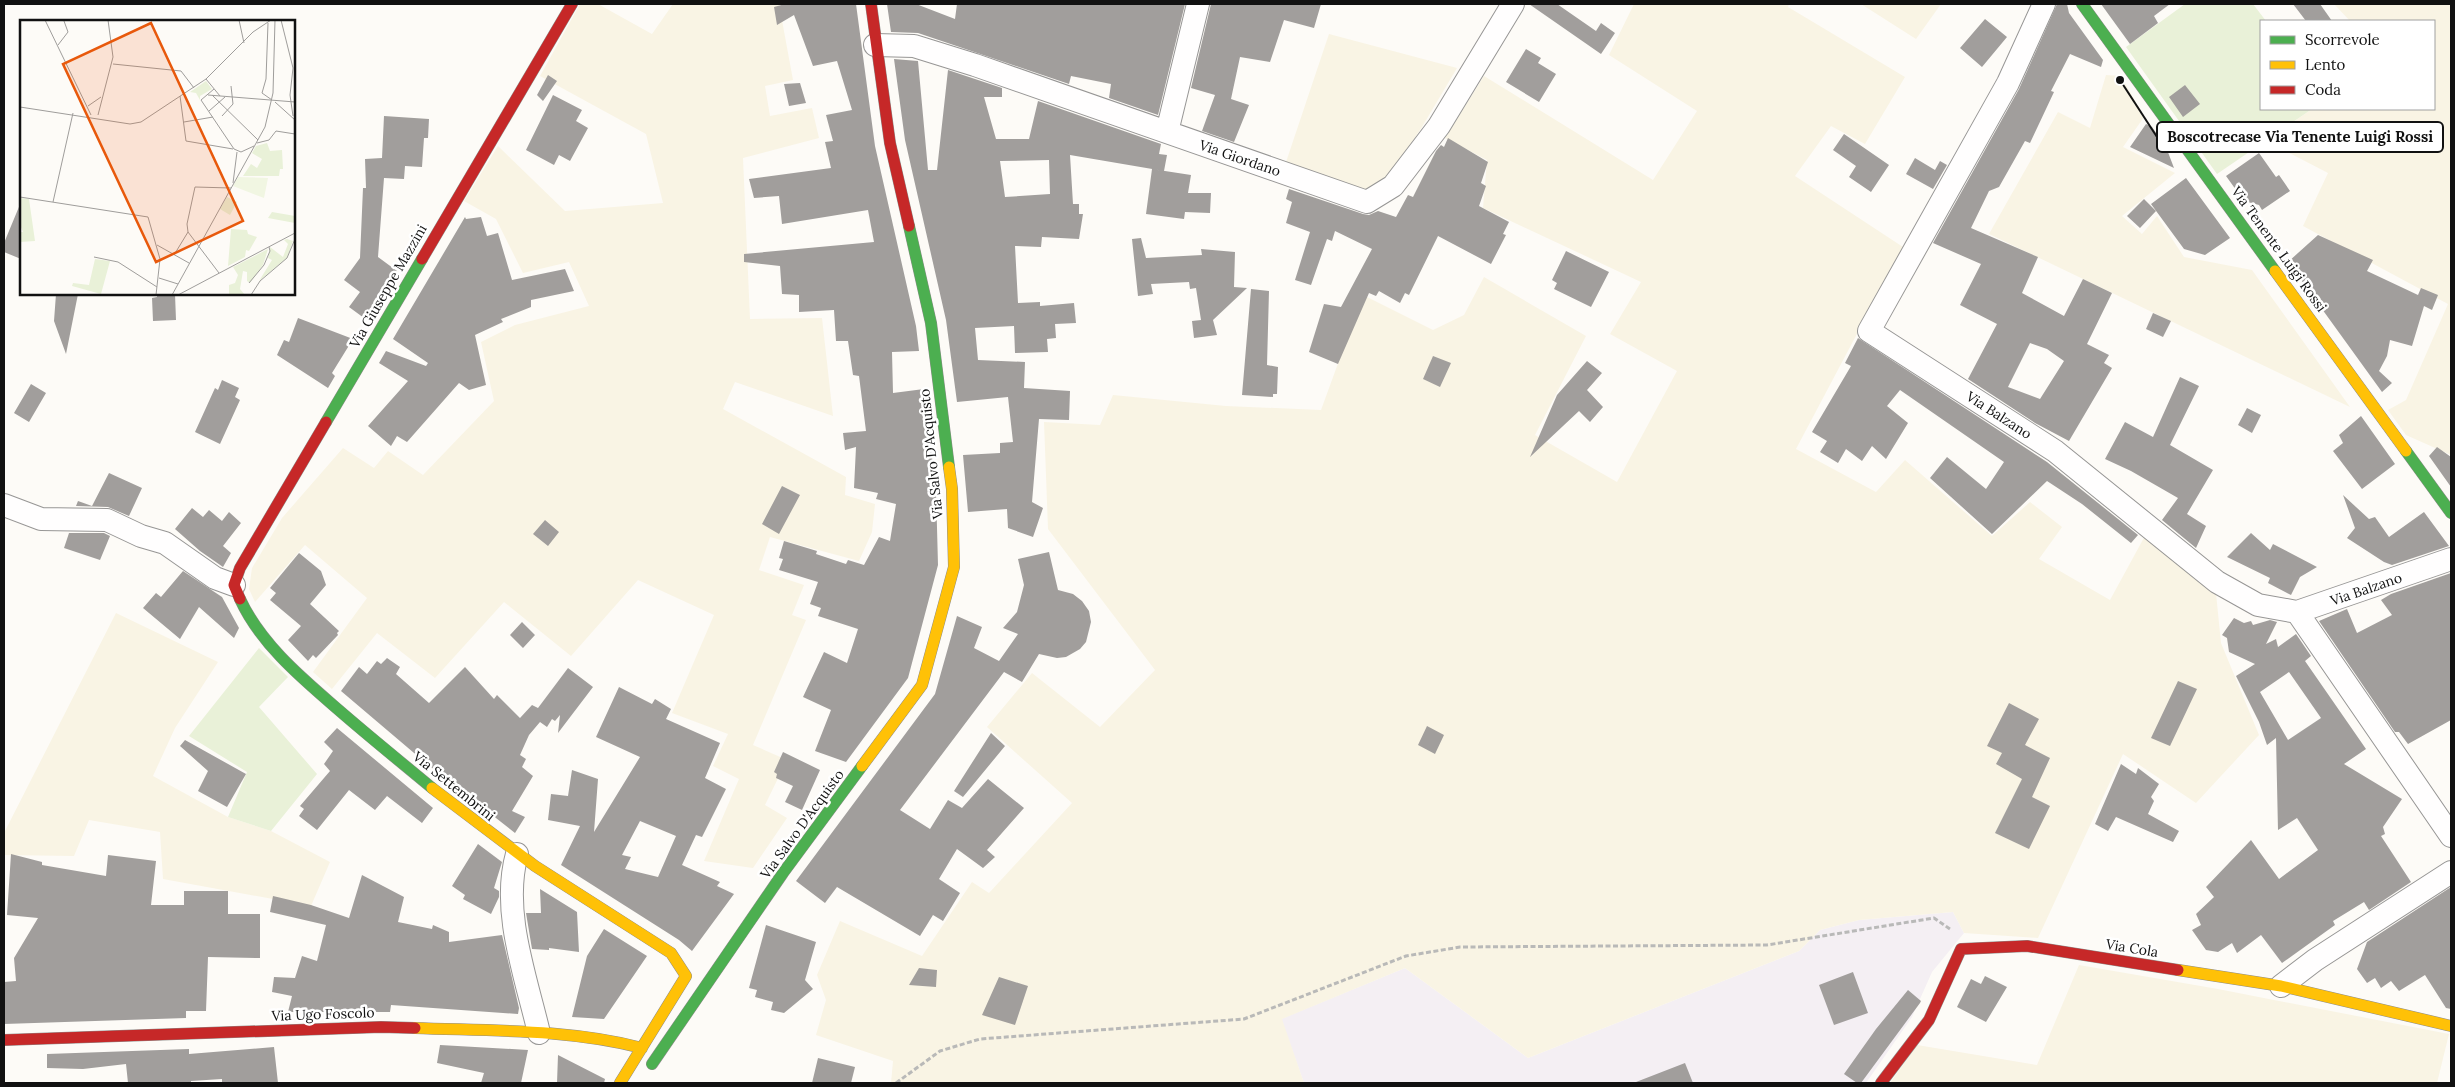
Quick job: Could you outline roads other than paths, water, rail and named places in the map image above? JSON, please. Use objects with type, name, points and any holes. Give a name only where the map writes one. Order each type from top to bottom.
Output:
[{"type":"street","name":"Via Giuseppe Mazzini","points":[[234,585],[240,568],[572,4]]},
{"type":"street","name":"Via Salvo D'Acquisto","points":[[644,1075],[783,873],[922,685],[954,567],[952,489],[931,322],[890,143],[875,45],[871,4]]},
{"type":"street","points":[[1167,132],[1198,4]]},
{"type":"street","name":"Via Giordano","points":[[875,45],[914,46],[1367,202],[1392,186],[1439,126],[1513,4]]},
{"type":"street","name":"Via Balzano","points":[[2044,4],[2008,83],[1869,331],[2056,451],[2217,582],[2258,605],[2297,612],[2451,559]]},
{"type":"street","name":"Via Tenente Luigi Rossi","points":[[2082,4],[2451,513]]},
{"type":"street","points":[[4,505],[41,519],[107,520],[140,536],[165,543],[215,578],[234,585]]},
{"type":"street","name":"Via Settembrini","points":[[234,585],[240,602],[278,653],[304,681],[444,799],[518,854],[671,953],[686,976]]},
{"type":"street","points":[[2297,612],[2451,836]]},
{"type":"street","points":[[620,1083],[686,976],[695,978],[712,962],[816,809],[857,772]]},
{"type":"street","points":[[518,854],[512,872],[513,925],[539,1033]]},
{"type":"street","points":[[2281,986],[2315,960],[2451,872]]},
{"type":"street","name":"Via Cola","points":[[1881,1083],[1929,1020],[1961,949],[2026,946],[2281,986],[2451,1026]]},
{"type":"street","name":"Via Ugo Foscolo","points":[[4,1040],[381,1026],[539,1033],[608,1039],[642,1048]]},
{"type":"place","name":"Boscotrecase Via Tenente Luigi Rossi","points":[[2120,80]]}]
